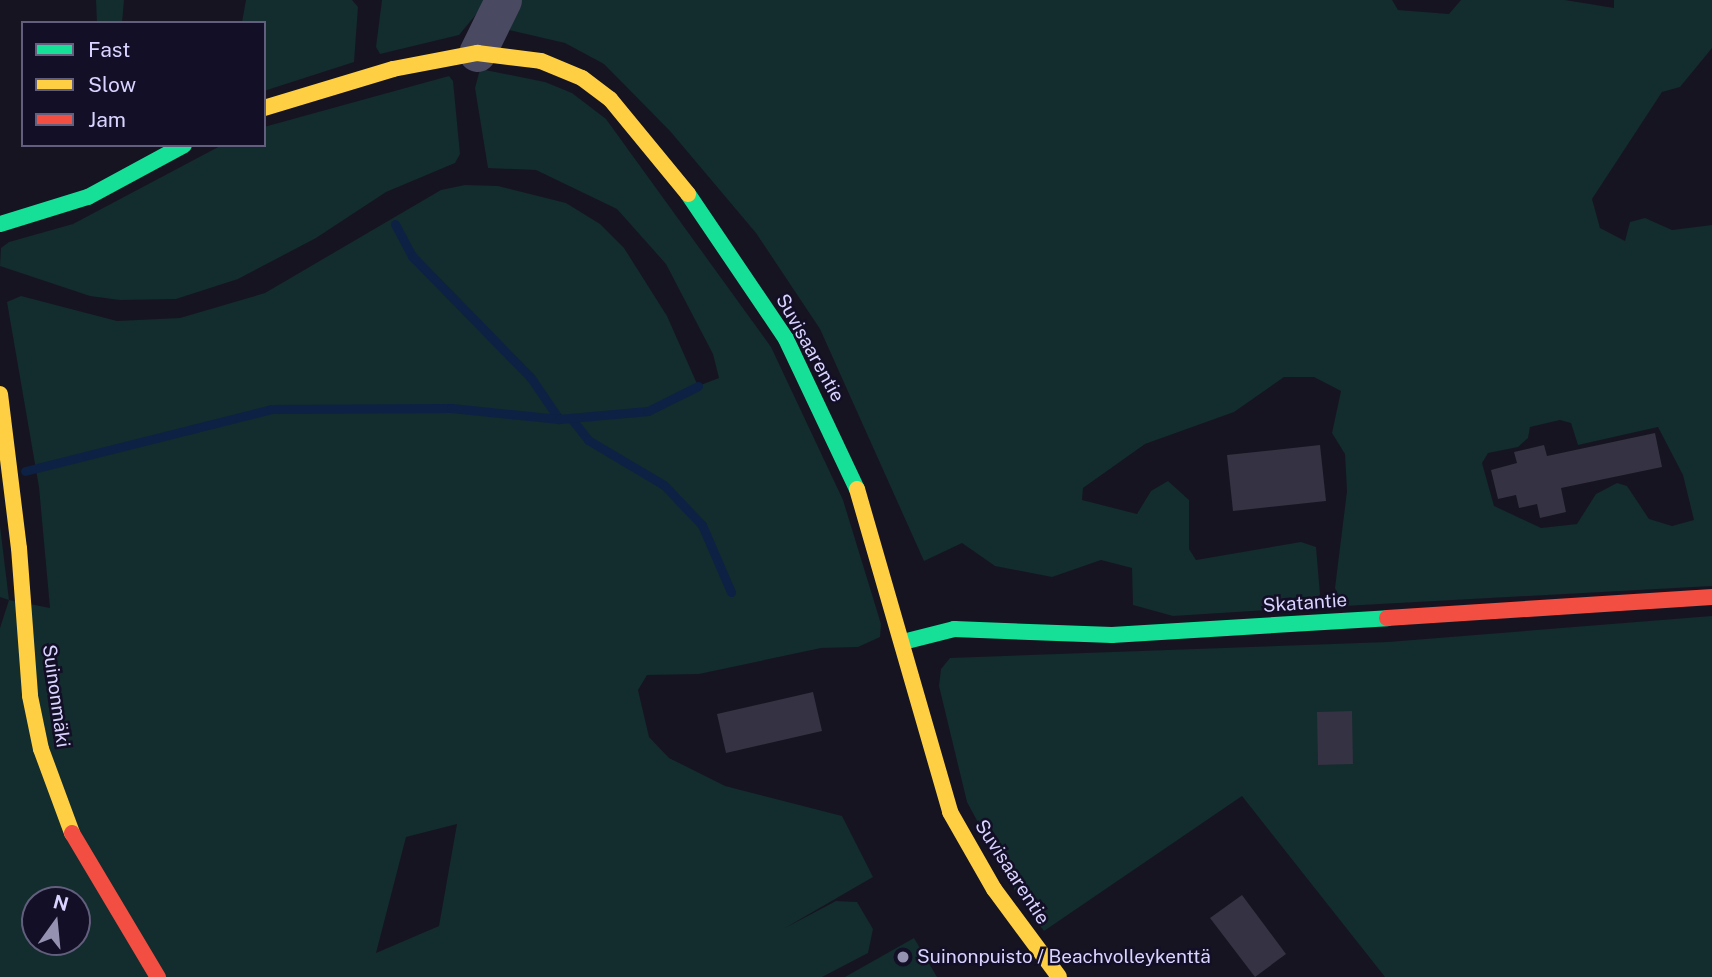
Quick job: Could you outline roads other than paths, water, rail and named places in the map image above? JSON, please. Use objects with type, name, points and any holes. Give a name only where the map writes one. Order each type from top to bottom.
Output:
[{"type":"street","points":[[477,53],[503,0]]},
{"type":"street","name":"Suvisaarentie","points":[[266,107],[393,68],[477,53],[541,61],[582,78],[627,118],[694,202],[786,339],[862,503],[903,642],[934,768],[950,812],[994,890],[1059,977]]},
{"type":"street","points":[[0,223],[30,218],[88,197],[180,147]]},
{"type":"street","name":"Suinonmäki","points":[[0,394],[14,494],[30,696],[41,749],[73,835],[158,977]]},
{"type":"street","name":"Skatantie","points":[[903,642],[954,629],[1112,635],[1712,597]]},
{"type":"waterway","points":[[395,224],[412,256],[531,378],[559,419]]},
{"type":"waterway","points":[[25,471],[271,409],[451,408],[559,419],[648,411],[698,386]]},
{"type":"waterway","points":[[571,418],[588,440],[664,485],[702,525],[731,592]]},
{"type":"place","name":"Suinonpuisto / Beachvolleykenttä","points":[[903,957]]}]
